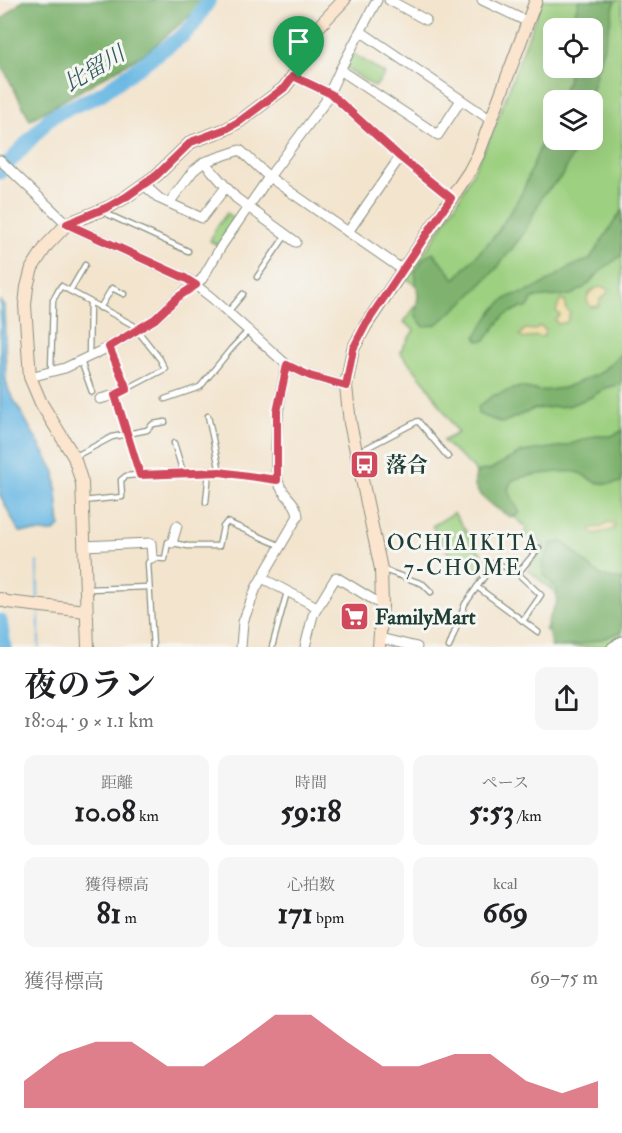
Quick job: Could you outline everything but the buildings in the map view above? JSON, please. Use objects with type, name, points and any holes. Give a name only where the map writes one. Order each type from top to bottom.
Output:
[{"type":"street","points":[[88,647],[80,470],[30,377],[25,305],[29,277],[47,245],[67,224],[116,203],[168,166],[191,142],[226,129],[240,121],[284,88],[293,76],[308,38],[344,0]]},
{"type":"street","points":[[30,377],[85,359],[109,347],[155,319],[178,297],[196,285],[269,177],[331,94],[340,70],[377,0]]},
{"type":"street","points":[[389,0],[426,20]]},
{"type":"street","points":[[482,0],[528,22]]},
{"type":"street","points":[[417,647],[380,642],[381,569],[350,423],[346,386],[349,364],[366,324],[478,155],[536,0]]},
{"type":"street","points":[[360,31],[491,120]]},
{"type":"street","points":[[340,70],[438,135],[461,100]]},
{"type":"street","points":[[293,76],[331,94],[400,157],[451,198]]},
{"type":"street","points":[[169,203],[197,167],[204,162],[240,150],[269,177],[403,270]]},
{"type":"street","points":[[348,232],[400,157]]},
{"type":"street","points":[[204,162],[248,208],[297,242]]},
{"type":"street","points":[[3,163],[67,224],[185,278],[228,312],[287,365],[310,376],[346,386]]},
{"type":"street","points":[[144,185],[160,199],[202,218],[226,187]]},
{"type":"street","points":[[241,647],[243,622],[256,588],[298,516],[296,505],[285,496],[277,480],[277,412],[287,365]]},
{"type":"street","points":[[100,399],[115,395]]},
{"type":"street","points":[[172,543],[177,526]]},
{"type":"street","points":[[84,546],[151,543],[152,558]]},
{"type":"street","points":[[305,647],[317,607],[336,577],[382,605]]},
{"type":"street","points":[[262,578],[317,607]]},
{"type":"street","points":[[2,600],[86,611]]},
{"type":"street","points":[[612,647],[622,641]]},
{"type":"lane","points":[[100,210],[188,251]]},
{"type":"lane","points":[[257,277],[286,235]]},
{"type":"lane","points":[[70,291],[85,265]]},
{"type":"lane","points":[[51,371],[53,300],[61,286],[133,325],[160,359],[165,369],[115,395],[140,475]]},
{"type":"lane","points":[[100,308],[112,288],[124,294]]},
{"type":"lane","points":[[228,312],[243,294]]},
{"type":"lane","points":[[90,303],[85,359],[92,392]]},
{"type":"lane","points":[[165,399],[200,387],[249,330]]},
{"type":"lane","points":[[109,347],[127,389]]},
{"type":"lane","points":[[208,416],[220,472]]},
{"type":"lane","points":[[74,457],[112,437],[147,430],[153,424],[165,422]]},
{"type":"lane","points":[[356,454],[418,422],[448,457]]},
{"type":"lane","points":[[174,443],[183,472]]},
{"type":"lane","points":[[206,502],[209,472]]},
{"type":"lane","points":[[83,501],[122,497],[122,480],[126,476],[220,472],[277,480]]},
{"type":"lane","points":[[153,647],[148,563],[152,558],[165,559],[168,542],[188,546],[219,546],[223,527],[227,522],[281,546]]},
{"type":"lane","points":[[518,573],[539,548]]},
{"type":"lane","points":[[449,647],[465,604],[494,563],[514,570],[541,595],[523,621]]},
{"type":"lane","points":[[381,569],[423,584],[430,592]]},
{"type":"lane","points":[[85,589],[149,587]]},
{"type":"lane","points":[[477,587],[538,632]]},
{"type":"lane","points":[[272,647],[287,591]]},
{"type":"green space","points":[[23,0],[204,0],[206,2],[147,52],[30,120],[0,66],[0,21]]},
{"type":"green space","points":[[542,0],[622,0],[622,636],[604,647],[560,647],[545,629],[569,604],[528,570],[545,545],[523,535],[527,528],[502,506],[485,498],[474,469],[443,441],[458,433],[427,385],[400,352],[414,330],[404,322],[425,293],[405,277],[430,245],[458,201],[492,134]]},
{"type":"green space","points":[[579,0],[615,0],[603,51],[603,18],[574,17]]},
{"type":"green space","points":[[352,53],[385,74],[375,87],[347,69],[346,65]]},
{"type":"green space","points":[[568,78],[595,78],[592,90],[564,90]]},
{"type":"green space","points":[[543,139],[543,150],[574,150],[563,175],[543,195],[524,233],[497,268],[467,299],[437,324],[424,327],[415,315],[418,296],[415,272],[424,258],[433,252],[455,279],[497,233],[522,193]]},
{"type":"green space","points":[[622,210],[622,255],[603,269],[584,288],[571,295],[533,298],[528,307],[524,309],[521,307],[504,316],[485,340],[478,341],[476,336],[504,300],[536,288],[572,266],[589,260]]},
{"type":"green space","points":[[227,213],[236,220],[219,246],[210,241]]},
{"type":"green space","points":[[622,353],[622,384],[606,388],[589,398],[568,406],[534,409],[502,423],[478,414],[478,407],[492,396],[520,387],[541,391],[564,388],[600,373]]},
{"type":"green space","points":[[622,431],[622,482],[601,483],[577,472],[544,474],[517,479],[511,482],[508,490],[520,513],[512,518],[484,499],[475,486],[478,471],[489,470],[522,452],[565,446],[595,436],[611,436]]},
{"type":"green space","points":[[454,513],[488,564],[482,575],[467,560],[458,569],[432,526]]},
{"type":"green space","points":[[562,542],[596,572],[612,579],[622,579],[622,631],[587,643],[551,647],[547,623],[557,601],[557,589],[543,574],[542,564],[551,544]]},
{"type":"sand","points":[[602,287],[608,289],[607,294],[600,299],[599,306],[591,307],[587,301],[588,295],[594,289]]},
{"type":"sand","points":[[560,301],[565,301],[566,309],[570,313],[567,322],[558,324],[555,320],[560,315],[556,311]]},
{"type":"sand","points":[[539,326],[545,329],[543,337],[523,339],[520,335],[525,329],[535,330]]},
{"type":"sand","points":[[607,522],[615,524],[612,530],[595,534],[590,531],[591,528],[602,527]]},
{"type":"water","points":[[0,301],[4,306],[6,381],[9,391],[55,472],[60,526],[54,532],[19,532],[0,495]]},
{"type":"waterway","name":"比留川","points":[[0,172],[50,118],[101,94],[182,36],[193,25],[209,0]]},
{"type":"waterway","points":[[37,562],[38,600]]},
{"type":"waterway","points":[[39,612],[39,647]]},
{"type":"waterway","name":"比留川","points":[[0,621],[4,647]]},
{"type":"place","name":"落合","points":[[365,465]]},
{"type":"place","name":"FamilyMart","points":[[354,617]]},
{"type":"district","name":"OCHIAIKITA 7-CHOME","points":[[463,554]]},
{"type":"route","points":[[293,76],[299,78],[331,94],[400,157],[451,198],[366,324],[353,349],[346,386],[310,376],[287,365],[277,412],[277,480],[220,472],[140,475],[115,395],[127,389],[109,347],[155,319],[178,297],[196,285],[67,224],[126,197],[168,166],[191,142],[226,129],[240,121],[284,88],[293,76]]}]
